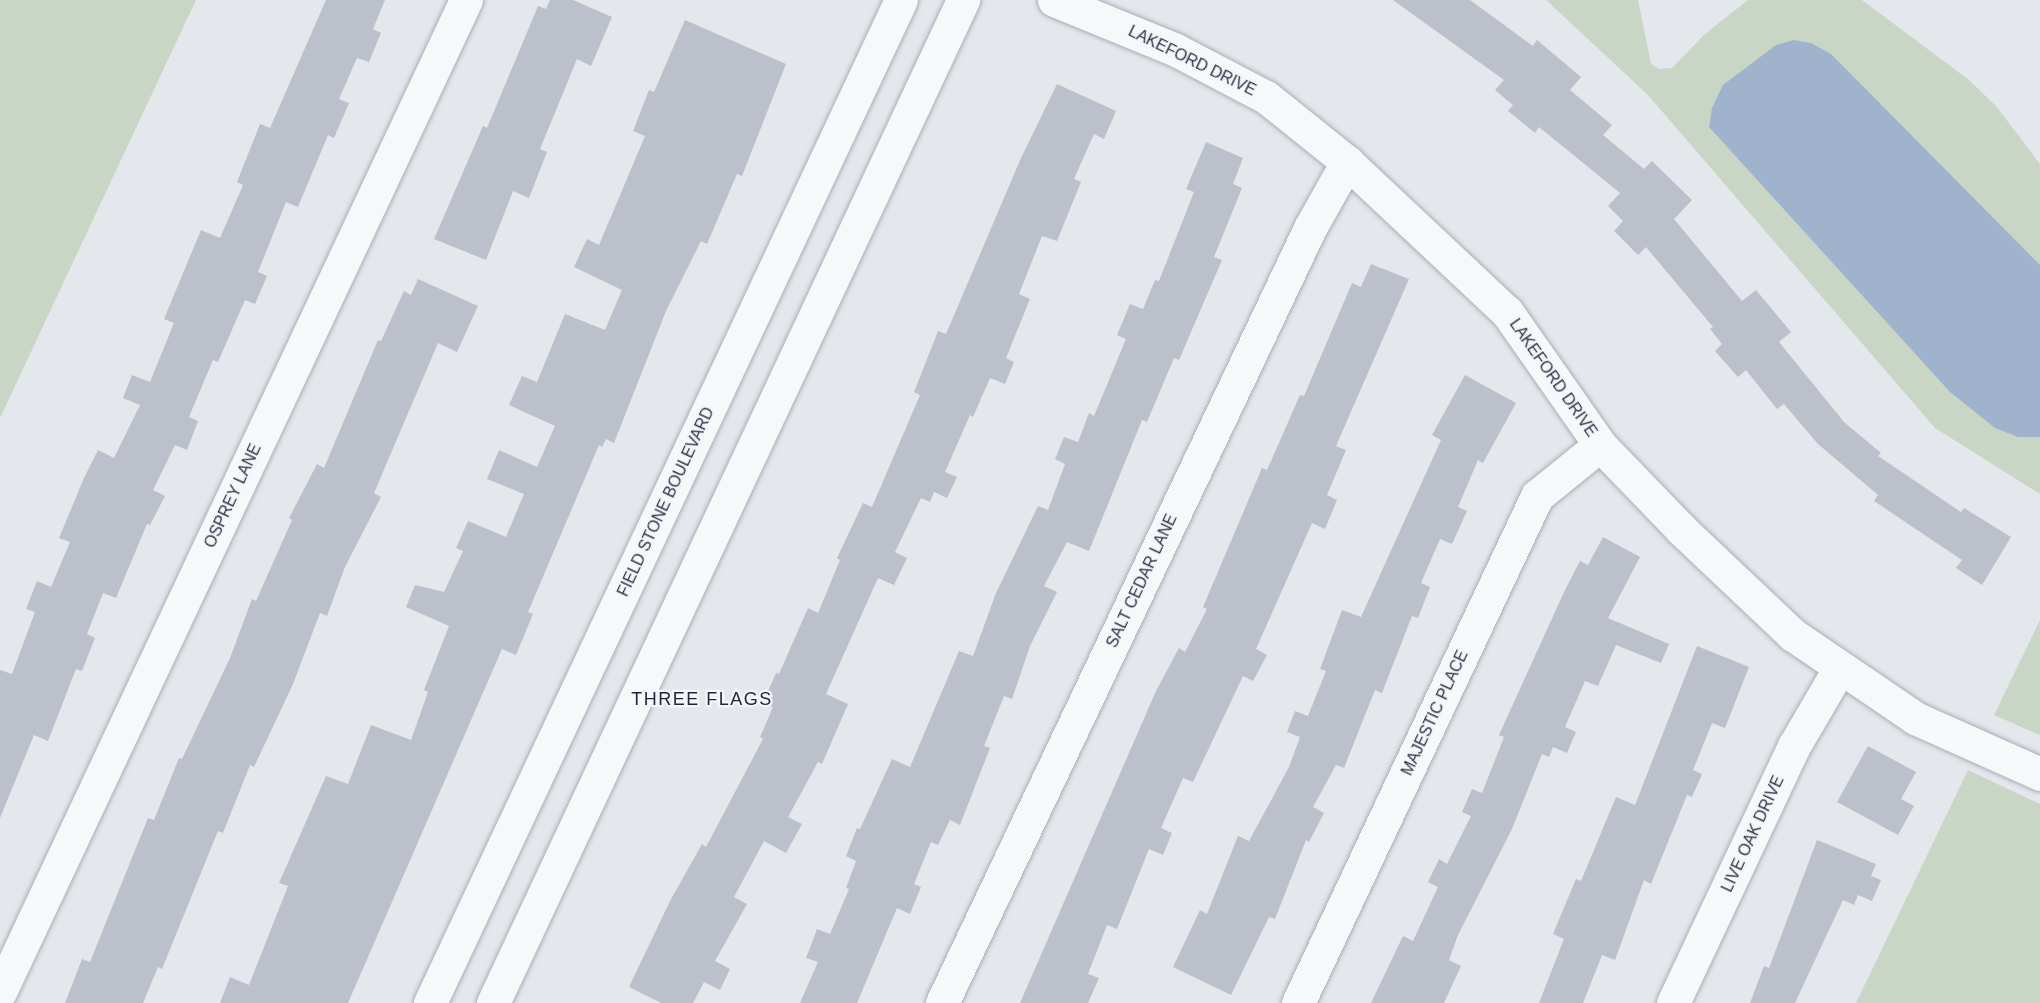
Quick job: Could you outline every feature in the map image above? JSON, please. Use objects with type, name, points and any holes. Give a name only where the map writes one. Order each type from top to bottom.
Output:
[{"type":"street","name":"OSPREY LANE","points":[[0,992],[466,0]]},
{"type":"street","name":"FIELD STONE BOULEVARD","points":[[430,1003],[901,0]]},
{"type":"street","points":[[493,1003],[963,0]]},
{"type":"street","name":"LAKEFORD DRIVE","points":[[1054,0],[1176,50],[1266,97],[1347,162],[1507,312],[1600,445],[1681,529],[1776,619],[1839,669],[1914,718],[2040,774]]},
{"type":"street","name":"SALT CEDAR LANE","points":[[942,1003],[1310,228],[1347,162]]},
{"type":"street","name":"MAJESTIC PLACE","points":[[1298,1003],[1537,496],[1600,445]]},
{"type":"street","name":"LIVE OAK DRIVE","points":[[1673,1003],[1794,746],[1839,669]]},
{"type":"green space","points":[[0,0],[196,0],[0,418]]},
{"type":"green space","points":[[1546,0],[1638,0],[1651,64],[1659,69],[1672,68],[1705,34],[1748,0],[1862,0],[1969,80],[1996,106],[2040,164],[2040,494],[1935,428],[1647,94]]},
{"type":"green space","points":[[2040,620],[2040,735],[1994,715]]},
{"type":"green space","points":[[1968,770],[2040,804],[2040,1003],[1856,1003]]},
{"type":"water","points":[[1794,40],[1811,43],[1831,54],[2040,265],[2040,437],[2018,437],[1995,428],[1950,392],[1709,127],[1712,108],[1723,85],[1776,45]]},
{"type":"building","points":[[326,0],[385,0],[373,29],[381,33],[369,62],[357,58],[339,99],[349,103],[334,138],[328,135],[298,207],[286,202],[258,272],[267,276],[255,304],[245,300],[218,362],[213,360],[189,417],[198,421],[187,450],[175,445],[153,490],[165,496],[150,525],[147,524],[116,598],[103,593],[87,634],[95,638],[82,671],[76,669],[48,741],[34,735],[0,818],[0,670],[12,674],[35,612],[26,609],[37,581],[51,587],[70,542],[59,538],[84,478],[98,450],[114,458],[140,405],[123,398],[132,375],[150,382],[174,323],[164,319],[201,230],[220,238],[243,185],[237,182],[260,124],[270,128]]},
{"type":"building","points":[[550,0],[573,0],[612,17],[591,66],[577,59],[540,149],[547,152],[529,198],[513,191],[486,260],[434,239],[483,126],[487,128],[538,6],[546,9]]},
{"type":"building","points":[[1393,0],[1470,0],[1533,46],[1537,40],[1581,77],[1570,90],[1612,125],[1603,135],[1644,169],[1652,161],[1692,200],[1674,219],[1742,301],[1756,290],[1791,332],[1779,342],[1844,422],[1881,453],[1878,456],[1961,512],[1964,508],[2011,537],[1982,585],[1956,568],[1962,560],[1874,501],[1878,495],[1818,444],[1784,404],[1777,409],[1746,370],[1738,377],[1715,351],[1722,344],[1710,329],[1713,327],[1646,247],[1638,255],[1614,231],[1623,221],[1608,206],[1620,193],[1539,127],[1535,133],[1508,111],[1513,105],[1495,90],[1504,80]]},
{"type":"building","points":[[685,20],[786,64],[742,176],[737,174],[707,244],[701,241],[666,311],[614,443],[606,439],[602,447],[599,445],[528,612],[533,614],[516,655],[502,649],[348,1003],[220,1003],[230,977],[249,985],[288,886],[279,883],[326,776],[348,784],[371,725],[411,740],[428,692],[424,690],[449,626],[406,607],[415,585],[444,592],[463,551],[456,548],[468,521],[506,537],[524,494],[487,479],[499,450],[537,467],[555,426],[509,405],[522,376],[537,382],[565,314],[605,330],[622,290],[574,267],[587,239],[599,245],[645,136],[633,131],[649,90],[654,92]]},
{"type":"building","points":[[1057,84],[1116,111],[1104,139],[1094,134],[1074,179],[1081,182],[1057,241],[1042,236],[1019,294],[1030,299],[1006,358],[1014,362],[1005,384],[990,378],[973,417],[970,415],[945,472],[957,477],[947,498],[934,492],[930,502],[921,498],[895,552],[907,558],[894,585],[878,578],[826,694],[848,704],[822,764],[818,762],[788,817],[802,824],[786,853],[764,841],[734,897],[747,904],[715,961],[730,969],[720,990],[704,982],[693,1003],[661,1003],[629,987],[670,901],[702,844],[706,847],[763,739],[760,737],[773,707],[763,703],[776,673],[779,674],[808,608],[818,613],[840,560],[837,558],[863,503],[872,507],[920,395],[914,392],[938,331],[946,334],[1021,158]]},
{"type":"building","points":[[1206,142],[1243,158],[1233,184],[1242,188],[1214,257],[1222,260],[1179,360],[1174,358],[1147,422],[1142,420],[1089,551],[1067,542],[1044,586],[1057,592],[1030,646],[1012,699],[1004,696],[984,746],[990,748],[960,825],[950,820],[938,845],[931,842],[914,884],[921,887],[910,914],[897,908],[857,1003],[800,1003],[818,962],[806,958],[817,929],[830,934],[849,889],[846,888],[856,861],[846,856],[857,828],[860,829],[892,759],[910,767],[959,651],[973,656],[996,593],[1038,506],[1048,510],[1065,464],[1055,459],[1064,437],[1078,442],[1089,413],[1094,416],[1126,339],[1117,335],[1130,304],[1143,309],[1155,280],[1159,281],[1194,192],[1186,189]]},
{"type":"building","points":[[1371,264],[1409,279],[1336,446],[1346,450],[1327,495],[1337,500],[1325,529],[1312,523],[1256,649],[1267,655],[1253,681],[1243,676],[1193,782],[1183,778],[1161,828],[1172,833],[1163,855],[1149,849],[1117,929],[1107,925],[1088,974],[1099,978],[1088,1003],[1020,1003],[1156,691],[1179,648],[1185,652],[1207,609],[1203,607],[1262,468],[1267,470],[1300,395],[1304,396],[1352,283],[1361,287]]},
{"type":"building","points":[[418,279],[478,306],[457,352],[438,343],[374,493],[381,497],[345,567],[327,616],[320,613],[293,684],[254,767],[250,765],[223,833],[218,831],[162,969],[158,967],[143,1003],[65,1003],[82,959],[90,962],[148,818],[154,820],[179,758],[182,759],[230,658],[252,599],[256,601],[292,520],[289,518],[317,464],[324,468],[378,340],[381,341],[404,291],[411,295]]},
{"type":"building","points":[[1465,375],[1516,403],[1483,463],[1478,460],[1458,507],[1467,511],[1452,544],[1440,539],[1421,583],[1430,587],[1418,618],[1412,616],[1382,693],[1375,690],[1344,768],[1336,765],[1313,807],[1324,813],[1309,842],[1306,840],[1275,919],[1269,917],[1231,995],[1173,967],[1200,910],[1207,914],[1238,836],[1249,841],[1289,767],[1300,737],[1287,732],[1295,711],[1308,716],[1326,671],[1320,669],[1342,610],[1361,617],[1441,440],[1432,435]]},
{"type":"building","points":[[1603,537],[1640,557],[1608,618],[1669,644],[1661,663],[1616,645],[1598,686],[1585,681],[1565,727],[1576,732],[1567,753],[1553,747],[1549,757],[1542,754],[1512,829],[1458,935],[1449,960],[1461,966],[1444,1003],[1371,1003],[1403,936],[1413,941],[1438,887],[1428,882],[1439,859],[1447,864],[1471,816],[1462,812],[1472,789],[1482,793],[1504,737],[1499,735],[1564,592],[1580,561],[1588,565]]},
{"type":"building","points":[[1697,646],[1749,667],[1725,728],[1712,723],[1693,770],[1702,774],[1692,797],[1687,795],[1651,884],[1644,880],[1615,960],[1602,955],[1583,1003],[1539,1003],[1564,939],[1553,934],[1576,879],[1581,881],[1616,797],[1635,805]]},
{"type":"building","points":[[1868,746],[1916,772],[1901,799],[1914,806],[1898,835],[1837,802]]},
{"type":"building","points":[[1817,840],[1876,864],[1871,876],[1881,880],[1872,901],[1858,895],[1854,905],[1843,900],[1795,1003],[1750,1003],[1764,966],[1769,968]]},
{"type":"district","name":"THREE FLAGS","points":[[702,699]]}]
